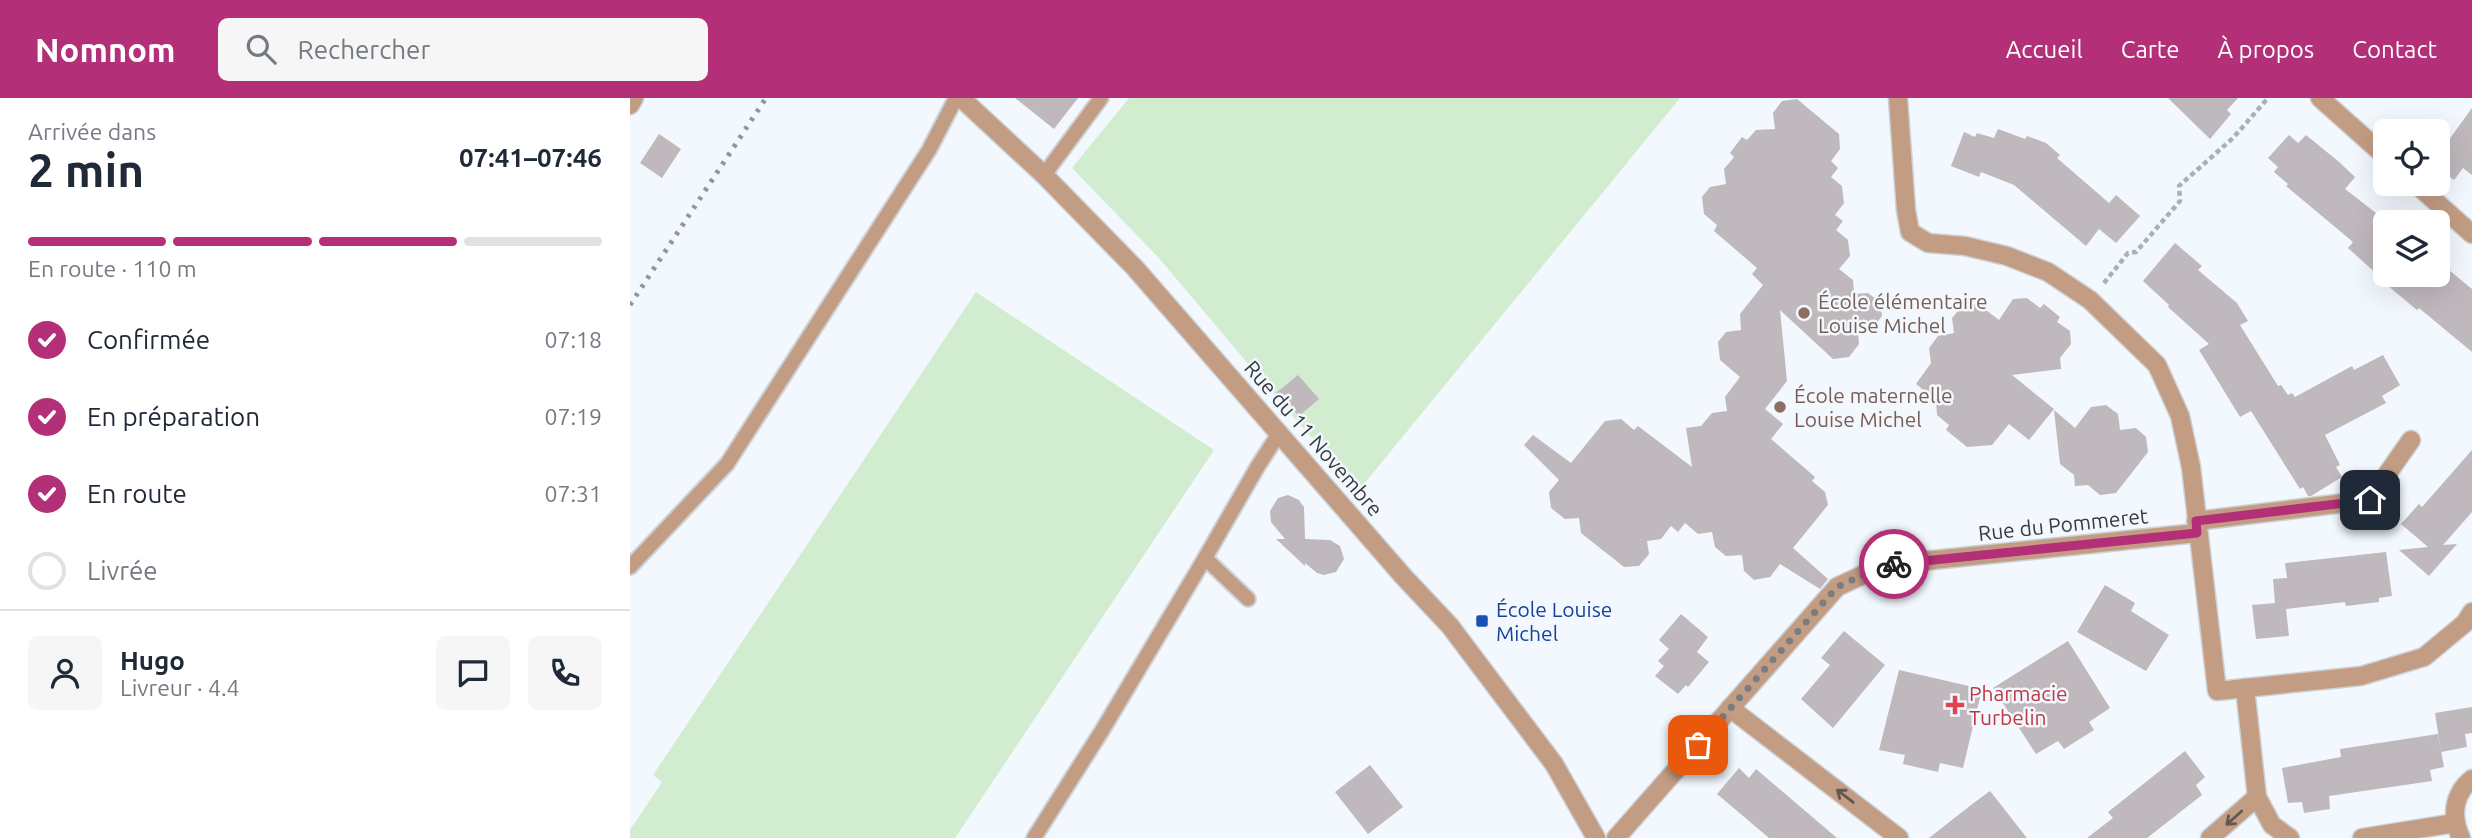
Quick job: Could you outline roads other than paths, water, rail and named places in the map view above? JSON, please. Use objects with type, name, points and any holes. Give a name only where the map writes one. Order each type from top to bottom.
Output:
[{"type":"street","points":[[630,105],[634,98]]},
{"type":"street","name":"Rue du 11 Novembre","points":[[958,98],[1044,175],[1135,268],[1454,633],[1554,764],[1596,838]]},
{"type":"street","points":[[1898,98],[1910,232],[1928,243],[1965,246],[2018,260],[2049,272],[2090,300],[2157,365],[2180,416],[2191,467],[2217,691],[2361,676],[2424,657],[2465,623],[2472,611]]},
{"type":"street","points":[[2320,98],[2373,145]]},
{"type":"street","points":[[2429,196],[2472,234]]},
{"type":"street","name":"Rue du Pommeret","points":[[1616,838],[1837,587],[1884,565],[2197,527],[2370,500],[2411,440]]},
{"type":"street","points":[[2245,688],[2257,797],[2272,825],[2290,838]]},
{"type":"street","points":[[1730,708],[1899,838]]},
{"type":"street","points":[[2362,838],[2458,831],[2455,808],[2459,794],[2472,779]]},
{"type":"street","points":[[2210,838],[2257,797]]},
{"type":"lane","points":[[630,566],[727,464],[929,150],[958,98]]},
{"type":"lane","points":[[1044,175],[1101,98]]},
{"type":"lane","points":[[1034,838],[1103,729],[1280,432]]},
{"type":"lane","points":[[1205,558],[1248,599]]},
{"type":"railway","points":[[630,305],[766,98]]},
{"type":"place","name":"École élémentaire Louise Michel","points":[[1804,313]]},
{"type":"place","name":"École maternelle Louise Michel","points":[[1780,407]]},
{"type":"place","name":"École Louise Michel","points":[[1482,621]]},
{"type":"place","name":"Pharmacie Turbelin","points":[[1955,705]]}]
